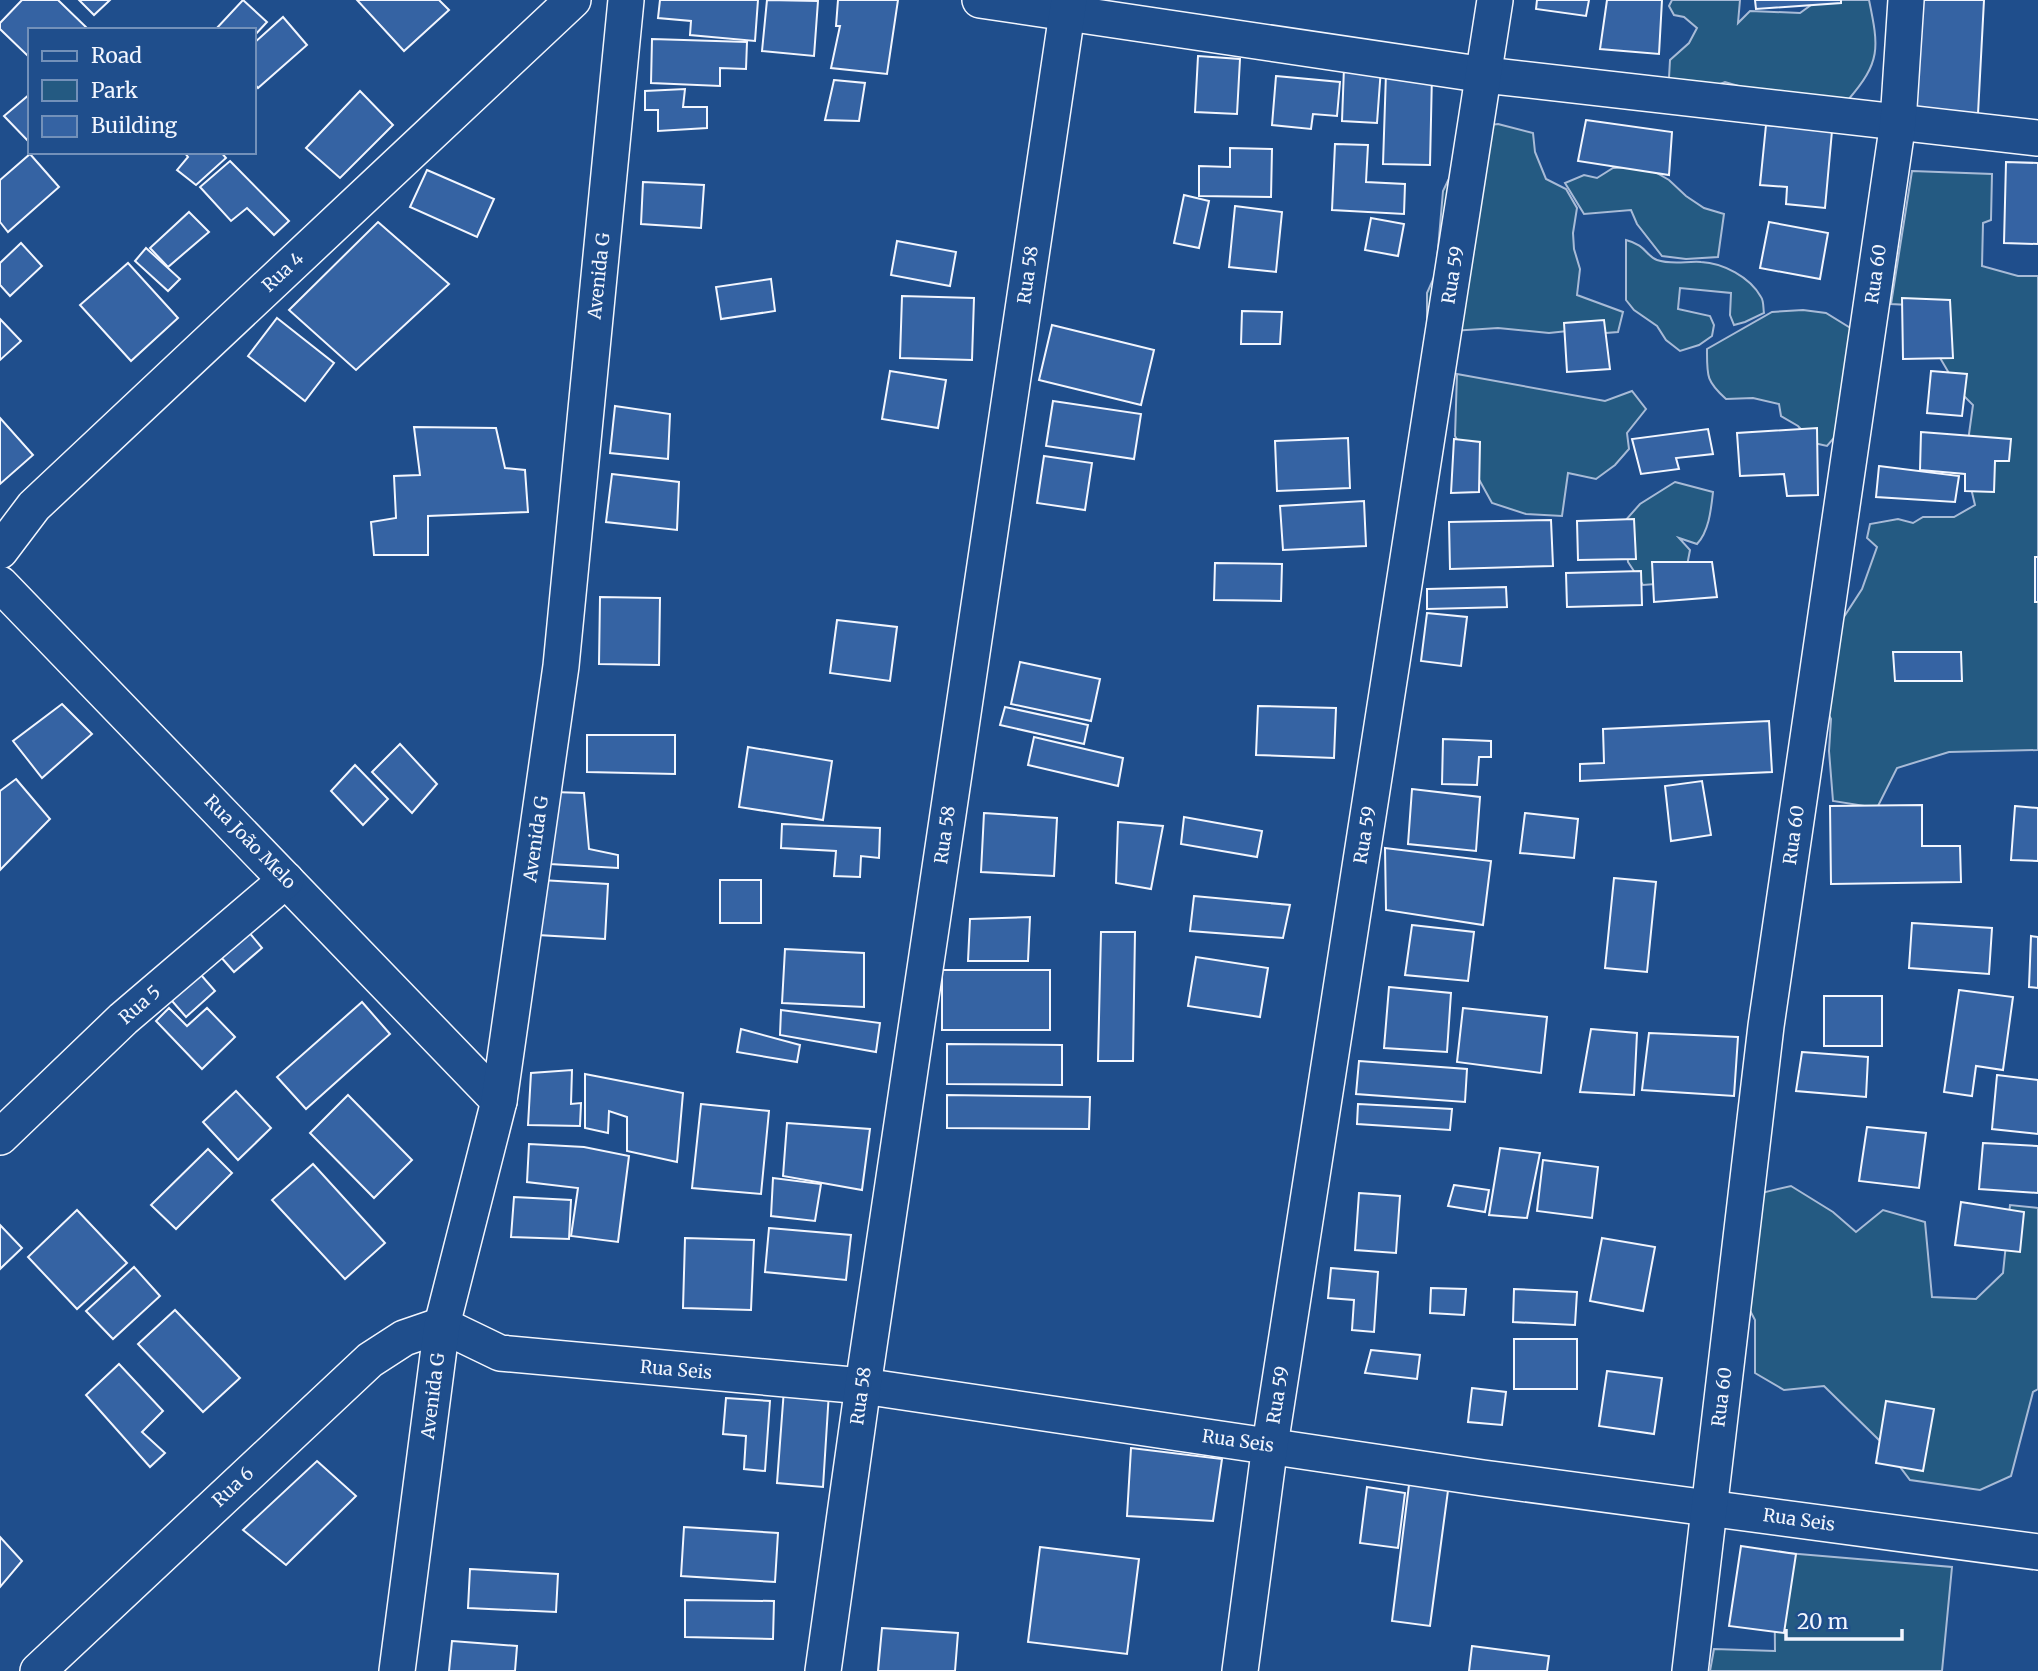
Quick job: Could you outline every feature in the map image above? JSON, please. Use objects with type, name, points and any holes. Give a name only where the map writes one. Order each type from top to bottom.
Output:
[{"type":"street","name":"Rua 4","points":[[0,551],[34,506],[573,0]]},
{"type":"street","name":"Avenida G","points":[[397,1671],[442,1325],[499,1101],[561,666],[626,0]]},
{"type":"street","points":[[980,0],[1068,7],[1485,75],[2038,138]]},
{"type":"street","name":"Rua 59","points":[[1240,1671],[1270,1446],[1495,0]]},
{"type":"street","name":"Rua 60","points":[[1690,1671],[1766,1026],[1898,122],[1906,0]]},
{"type":"street","name":"Rua 58","points":[[823,1671],[1068,7]]},
{"type":"street","name":"Rua João Melo","points":[[0,584],[499,1101]]},
{"type":"street","name":"Rua 5","points":[[0,1137],[123,1019],[286,880]]},
{"type":"street","name":"Rua Seis","points":[[442,1325],[500,1353],[863,1386],[1483,1478],[2038,1552]]},
{"type":"street","name":"Rua 6","points":[[37,1671],[370,1360],[404,1338],[442,1325]]},
{"type":"green space","points":[[1672,0],[1740,0],[1738,23],[1750,11],[1800,13],[1818,0],[1869,0],[1875,31],[1875,54],[1867,75],[1848,100],[1749,89],[1725,82],[1707,89],[1688,85],[1669,78],[1670,60],[1689,43],[1697,28],[1684,17],[1674,15],[1669,6]]},
{"type":"green space","points":[[1498,124],[1533,133],[1535,152],[1546,179],[1566,189],[1577,208],[1573,233],[1580,269],[1577,295],[1623,312],[1618,332],[1593,334],[1577,330],[1549,333],[1498,328],[1451,331],[1427,324],[1427,293],[1436,273],[1443,191],[1454,168],[1482,126]]},
{"type":"green space","points":[[1633,167],[1655,172],[1704,208],[1724,214],[1718,257],[1686,259],[1662,256],[1637,224],[1631,210],[1584,214],[1565,183],[1584,175],[1597,178],[1613,168]]},
{"type":"green space","points":[[1912,171],[1992,174],[1991,220],[1983,223],[1982,266],[2018,276],[2038,276],[2038,750],[1949,752],[1897,768],[1877,808],[1833,801],[1829,751],[1831,719],[1808,677],[1862,589],[1877,547],[1867,538],[1870,524],[1898,519],[1913,523],[1923,517],[1954,517],[1975,505],[1965,463],[1973,405],[1960,392],[1909,305],[1891,304]]},
{"type":"green space","points":[[1626,240],[1642,247],[1657,260],[1709,263],[1735,272],[1756,290],[1763,300],[1764,313],[1734,325],[1730,315],[1731,293],[1680,288],[1678,309],[1710,316],[1714,325],[1712,336],[1699,345],[1680,351],[1666,340],[1657,326],[1634,310],[1626,300]]},
{"type":"green space","points":[[1803,310],[1826,313],[1852,329],[1840,431],[1827,446],[1814,443],[1798,426],[1781,416],[1779,404],[1753,398],[1726,399],[1711,382],[1708,372],[1707,349],[1772,312]]},
{"type":"green space","points":[[1457,374],[1605,401],[1632,391],[1646,409],[1627,433],[1629,449],[1615,465],[1596,479],[1568,473],[1562,516],[1526,514],[1492,503],[1455,436]]},
{"type":"green space","points":[[1675,482],[1713,492],[1707,527],[1697,544],[1679,538],[1690,550],[1685,576],[1669,583],[1643,585],[1628,562],[1624,522],[1640,504]]},
{"type":"green space","points":[[1791,1186],[1833,1212],[1856,1232],[1883,1210],[1925,1222],[1932,1297],[1976,1299],[2003,1273],[2010,1205],[2038,1208],[2038,1389],[2033,1392],[2011,1476],[1980,1490],[1910,1480],[1881,1442],[1824,1386],[1784,1390],[1755,1373],[1755,1320],[1727,1267],[1757,1194]]},
{"type":"green space","points":[[1774,1552],[1952,1567],[1942,1671],[1710,1671],[1714,1649],[1775,1651]]},
{"type":"building","points":[[22,0],[58,0],[87,28],[28,28],[28,56],[0,29],[0,23]]},
{"type":"building","points":[[79,0],[110,0],[94,15]]},
{"type":"building","points":[[243,0],[267,22],[256,34],[256,28],[217,28]]},
{"type":"building","points":[[357,0],[439,0],[449,10],[404,51]]},
{"type":"building","points":[[660,0],[758,0],[755,41],[690,35],[691,21],[658,18]]},
{"type":"building","points":[[767,0],[818,1],[814,56],[762,51]]},
{"type":"building","points":[[838,0],[898,0],[887,74],[831,68],[840,26],[836,26]]},
{"type":"building","points":[[1537,0],[1589,0],[1586,16],[1536,9]]},
{"type":"building","points":[[1607,0],[1662,0],[1659,54],[1600,49]]},
{"type":"building","points":[[1755,0],[1841,0],[1841,3],[1756,9]]},
{"type":"building","points":[[1923,0],[1984,0],[1978,114],[1912,107]]},
{"type":"building","points":[[283,17],[307,45],[258,88],[256,41]]},
{"type":"building","points":[[652,39],[747,42],[746,69],[720,68],[720,86],[651,83]]},
{"type":"building","points":[[1198,56],[1240,59],[1237,114],[1195,112]]},
{"type":"building","points":[[1344,67],[1381,68],[1377,123],[1342,121]]},
{"type":"building","points":[[1386,73],[1432,74],[1430,165],[1383,164]]},
{"type":"building","points":[[1276,76],[1340,82],[1337,116],[1313,114],[1311,129],[1272,125]]},
{"type":"building","points":[[834,80],[865,83],[859,121],[825,120]]},
{"type":"building","points":[[685,89],[683,107],[707,107],[707,128],[658,131],[658,110],[645,110],[645,91]]},
{"type":"building","points":[[360,91],[393,125],[340,178],[306,148]]},
{"type":"building","points":[[28,96],[28,141],[4,116]]},
{"type":"building","points":[[1586,120],[1672,132],[1669,175],[1578,161]]},
{"type":"building","points":[[1766,125],[1832,131],[1825,208],[1786,204],[1787,187],[1760,185]]},
{"type":"building","points":[[1335,144],[1368,145],[1366,182],[1405,184],[1404,214],[1332,210]]},
{"type":"building","points":[[1230,148],[1272,149],[1271,197],[1199,196],[1199,166],[1230,167]]},
{"type":"building","points":[[30,154],[59,187],[8,232],[0,222],[0,180]]},
{"type":"building","points":[[186,154],[223,154],[226,158],[196,185],[177,170],[188,157]]},
{"type":"building","points":[[230,161],[289,221],[274,235],[247,208],[231,221],[200,187]]},
{"type":"building","points":[[2006,162],[2038,163],[2038,244],[2004,243]]},
{"type":"building","points":[[427,170],[494,199],[477,237],[410,207]]},
{"type":"building","points":[[643,182],[704,185],[701,228],[641,224]]},
{"type":"building","points":[[1184,195],[1209,201],[1199,248],[1174,243]]},
{"type":"building","points":[[1235,206],[1282,212],[1276,272],[1229,267]]},
{"type":"building","points":[[189,212],[209,232],[168,267],[150,248]]},
{"type":"building","points":[[1371,218],[1404,224],[1398,256],[1365,250]]},
{"type":"building","points":[[378,222],[449,284],[356,370],[289,310]]},
{"type":"building","points":[[1769,222],[1828,233],[1820,279],[1760,268]]},
{"type":"building","points":[[897,241],[956,252],[950,286],[891,275]]},
{"type":"building","points":[[21,243],[42,266],[10,296],[0,285],[0,263]]},
{"type":"building","points":[[146,248],[180,279],[168,291],[135,261]]},
{"type":"building","points":[[128,263],[178,318],[131,361],[80,305]]},
{"type":"building","points":[[771,279],[775,311],[721,319],[716,287]]},
{"type":"building","points":[[902,296],[974,298],[972,360],[900,358]]},
{"type":"building","points":[[1902,298],[1950,300],[1953,358],[1903,359]]},
{"type":"building","points":[[1242,311],[1282,312],[1280,344],[1241,344]]},
{"type":"building","points":[[277,318],[334,363],[305,401],[248,356]]},
{"type":"building","points":[[0,319],[21,341],[0,360]]},
{"type":"building","points":[[1604,320],[1610,369],[1567,372],[1564,323]]},
{"type":"building","points":[[1052,325],[1154,350],[1141,405],[1039,380]]},
{"type":"building","points":[[890,371],[946,380],[938,428],[882,419]]},
{"type":"building","points":[[1931,371],[1967,374],[1962,416],[1927,413]]},
{"type":"building","points":[[1053,401],[1141,414],[1134,459],[1046,446]]},
{"type":"building","points":[[615,406],[670,414],[668,459],[610,453]]},
{"type":"building","points":[[0,418],[33,455],[0,484]]},
{"type":"building","points":[[414,427],[496,428],[505,468],[525,470],[528,512],[428,516],[428,555],[374,555],[371,522],[396,518],[394,476],[420,475]]},
{"type":"building","points":[[1817,428],[1818,495],[1787,496],[1784,474],[1740,476],[1737,433]]},
{"type":"building","points":[[1708,429],[1713,454],[1676,458],[1679,469],[1641,474],[1632,439]]},
{"type":"building","points":[[1921,432],[2011,439],[2009,461],[1995,461],[1994,492],[1965,491],[1965,474],[1920,470]]},
{"type":"building","points":[[1348,438],[1350,488],[1277,491],[1275,441]]},
{"type":"building","points":[[1454,439],[1480,442],[1479,492],[1451,493]]},
{"type":"building","points":[[1044,456],[1092,463],[1085,510],[1037,503]]},
{"type":"building","points":[[1879,466],[1959,476],[1955,502],[1876,497]]},
{"type":"building","points":[[612,474],[679,482],[677,530],[606,522]]},
{"type":"building","points":[[1364,501],[1366,546],[1283,550],[1280,506]]},
{"type":"building","points":[[1634,519],[1636,559],[1578,560],[1577,521]]},
{"type":"building","points":[[1551,520],[1553,566],[1450,569],[1449,522]]},
{"type":"building","points":[[2035,557],[2038,557],[2038,602],[2035,602]]},
{"type":"building","points":[[1652,562],[1712,562],[1717,597],[1654,602]]},
{"type":"building","points":[[1215,563],[1282,564],[1281,601],[1214,600]]},
{"type":"building","points":[[1641,571],[1642,605],[1567,607],[1566,573]]},
{"type":"building","points":[[1506,587],[1507,607],[1427,609],[1427,589]]},
{"type":"building","points":[[600,597],[660,598],[659,665],[599,664]]},
{"type":"building","points":[[1427,613],[1467,617],[1461,666],[1421,661]]},
{"type":"building","points":[[837,620],[897,627],[890,681],[830,673]]},
{"type":"building","points":[[1893,652],[1961,652],[1962,681],[1895,681]]},
{"type":"building","points":[[1020,662],[1100,679],[1091,721],[1011,704]]},
{"type":"building","points":[[62,704],[92,734],[42,778],[13,741]]},
{"type":"building","points":[[1258,706],[1336,708],[1334,758],[1256,755]]},
{"type":"building","points":[[1005,707],[1088,725],[1084,744],[1000,725]]},
{"type":"building","points":[[1769,721],[1772,772],[1580,781],[1580,764],[1604,763],[1603,729]]},
{"type":"building","points":[[587,735],[675,735],[675,774],[587,772]]},
{"type":"building","points":[[1034,737],[1123,758],[1118,786],[1028,765]]},
{"type":"building","points":[[1443,739],[1491,741],[1491,757],[1479,757],[1477,785],[1442,784]]},
{"type":"building","points":[[400,744],[437,784],[412,813],[372,772]]},
{"type":"building","points":[[748,747],[832,761],[823,820],[739,807]]},
{"type":"building","points":[[355,765],[388,799],[363,825],[331,791]]},
{"type":"building","points":[[16,779],[50,819],[0,870],[0,791]]},
{"type":"building","points":[[1702,781],[1711,835],[1671,841],[1665,786]]},
{"type":"building","points":[[1412,789],[1480,797],[1476,851],[1408,844]]},
{"type":"building","points":[[553,792],[584,793],[589,849],[618,855],[618,868],[550,864]]},
{"type":"building","points":[[1922,805],[1922,846],[1960,846],[1961,882],[1831,884],[1830,806]]},
{"type":"building","points":[[2015,806],[2038,808],[2038,861],[2011,860]]},
{"type":"building","points":[[984,813],[1057,818],[1054,876],[981,872]]},
{"type":"building","points":[[1525,813],[1578,819],[1574,858],[1520,853]]},
{"type":"building","points":[[1184,817],[1262,831],[1257,857],[1181,844]]},
{"type":"building","points":[[1118,822],[1163,826],[1151,889],[1116,883]]},
{"type":"building","points":[[782,824],[880,828],[879,858],[861,856],[860,877],[834,876],[836,851],[781,848]]},
{"type":"building","points":[[1385,848],[1491,861],[1483,925],[1386,910]]},
{"type":"building","points":[[1614,878],[1656,882],[1647,972],[1605,968]]},
{"type":"building","points":[[541,880],[608,884],[605,939],[538,935]]},
{"type":"building","points":[[720,880],[761,880],[761,923],[720,923]]},
{"type":"building","points":[[1194,896],[1290,905],[1283,938],[1190,931]]},
{"type":"building","points":[[1030,917],[1028,961],[968,961],[970,919]]},
{"type":"building","points":[[1912,923],[1992,928],[1989,974],[1909,968]]},
{"type":"building","points":[[1412,925],[1474,932],[1468,981],[1405,975]]},
{"type":"building","points":[[248,931],[262,948],[234,972],[220,956]]},
{"type":"building","points":[[1101,932],[1135,932],[1133,1061],[1098,1061]]},
{"type":"building","points":[[2031,936],[2038,937],[2038,988],[2029,987]]},
{"type":"building","points":[[785,949],[864,953],[864,1007],[782,1003]]},
{"type":"building","points":[[1196,957],[1268,968],[1260,1017],[1188,1006]]},
{"type":"building","points":[[195,968],[215,991],[186,1017],[166,994]]},
{"type":"building","points":[[942,970],[1050,970],[1050,1030],[942,1030]]},
{"type":"building","points":[[1389,987],[1451,993],[1447,1052],[1384,1048]]},
{"type":"building","points":[[1959,990],[2013,997],[2003,1070],[1976,1066],[1972,1096],[1944,1092]]},
{"type":"building","points":[[1824,996],[1882,996],[1882,1046],[1824,1046]]},
{"type":"building","points":[[362,1002],[390,1034],[306,1109],[277,1077]]},
{"type":"building","points":[[169,1008],[187,1026],[207,1008],[235,1037],[202,1069],[156,1021]]},
{"type":"building","points":[[1463,1008],[1547,1017],[1541,1073],[1457,1062]]},
{"type":"building","points":[[781,1010],[880,1023],[876,1052],[780,1035]]},
{"type":"building","points":[[741,1029],[800,1045],[797,1062],[737,1052]]},
{"type":"building","points":[[1591,1029],[1637,1033],[1634,1095],[1580,1092]]},
{"type":"building","points":[[1649,1033],[1738,1037],[1734,1096],[1642,1090]]},
{"type":"building","points":[[947,1044],[1062,1045],[1062,1085],[947,1084]]},
{"type":"building","points":[[1802,1052],[1868,1057],[1866,1097],[1796,1091]]},
{"type":"building","points":[[1359,1061],[1467,1069],[1465,1102],[1356,1094]]},
{"type":"building","points":[[572,1070],[571,1104],[581,1103],[580,1126],[528,1125],[531,1073]]},
{"type":"building","points":[[585,1074],[683,1093],[677,1162],[627,1151],[627,1117],[609,1111],[608,1133],[585,1128]]},
{"type":"building","points":[[1997,1075],[2038,1080],[2038,1134],[1992,1129]]},
{"type":"building","points":[[236,1091],[271,1128],[238,1160],[203,1122]]},
{"type":"building","points":[[348,1095],[412,1160],[374,1198],[310,1133]]},
{"type":"building","points":[[947,1095],[1090,1097],[1089,1129],[947,1128]]},
{"type":"building","points":[[701,1104],[769,1111],[761,1194],[692,1188]]},
{"type":"building","points":[[1358,1104],[1452,1109],[1450,1130],[1357,1124]]},
{"type":"building","points":[[787,1123],[870,1129],[862,1190],[783,1176]]},
{"type":"building","points":[[1867,1127],[1926,1133],[1919,1188],[1859,1181]]},
{"type":"building","points":[[1983,1143],[2038,1146],[2038,1193],[1979,1189]]},
{"type":"building","points":[[529,1144],[584,1147],[629,1156],[618,1242],[571,1236],[578,1188],[527,1182]]},
{"type":"building","points":[[1500,1148],[1540,1153],[1527,1218],[1489,1215]]},
{"type":"building","points":[[208,1149],[232,1173],[176,1229],[151,1205]]},
{"type":"building","points":[[1543,1160],[1598,1167],[1592,1218],[1537,1211]]},
{"type":"building","points":[[313,1164],[385,1243],[345,1279],[272,1200]]},
{"type":"building","points":[[773,1178],[821,1184],[815,1221],[771,1216]]},
{"type":"building","points":[[1454,1185],[1489,1190],[1485,1212],[1448,1206]]},
{"type":"building","points":[[1359,1193],[1400,1196],[1396,1253],[1355,1250]]},
{"type":"building","points":[[514,1197],[571,1200],[569,1239],[511,1237]]},
{"type":"building","points":[[1961,1202],[2024,1212],[2020,1252],[1955,1245]]},
{"type":"building","points":[[77,1210],[127,1263],[77,1309],[28,1257]]},
{"type":"building","points":[[0,1225],[22,1248],[0,1269]]},
{"type":"building","points":[[769,1228],[851,1235],[846,1280],[765,1272]]},
{"type":"building","points":[[685,1238],[754,1240],[751,1310],[683,1308]]},
{"type":"building","points":[[1602,1238],[1655,1247],[1643,1311],[1590,1301]]},
{"type":"building","points":[[134,1267],[160,1296],[113,1339],[86,1311]]},
{"type":"building","points":[[1331,1268],[1378,1272],[1374,1332],[1352,1330],[1354,1300],[1328,1298]]},
{"type":"building","points":[[1431,1288],[1466,1289],[1464,1315],[1430,1313]]},
{"type":"building","points":[[1514,1289],[1577,1292],[1575,1325],[1513,1322]]},
{"type":"building","points":[[175,1310],[240,1378],[203,1412],[138,1344]]},
{"type":"building","points":[[1514,1339],[1577,1339],[1577,1389],[1514,1389]]},
{"type":"building","points":[[1371,1350],[1420,1355],[1417,1379],[1365,1373]]},
{"type":"building","points":[[119,1364],[163,1411],[142,1432],[165,1453],[150,1467],[86,1395]]},
{"type":"building","points":[[1607,1371],[1662,1378],[1654,1434],[1599,1426]]},
{"type":"building","points":[[1472,1388],[1506,1392],[1502,1425],[1468,1422]]},
{"type":"building","points":[[784,1389],[829,1392],[823,1487],[777,1483]]},
{"type":"building","points":[[726,1398],[770,1401],[765,1471],[744,1469],[746,1436],[723,1434]]},
{"type":"building","points":[[1886,1401],[1934,1409],[1923,1471],[1876,1463]]},
{"type":"building","points":[[1131,1448],[1222,1459],[1213,1521],[1127,1516]]},
{"type":"building","points":[[317,1461],[356,1496],[286,1565],[243,1530]]},
{"type":"building","points":[[1410,1477],[1449,1483],[1430,1626],[1392,1621]]},
{"type":"building","points":[[1367,1487],[1405,1493],[1398,1548],[1360,1543]]},
{"type":"building","points":[[684,1527],[778,1533],[775,1582],[681,1576]]},
{"type":"building","points":[[0,1537],[22,1561],[0,1587]]},
{"type":"building","points":[[1741,1546],[1796,1554],[1784,1633],[1729,1626]]},
{"type":"building","points":[[1040,1547],[1139,1559],[1127,1654],[1028,1642]]},
{"type":"building","points":[[470,1569],[558,1574],[556,1612],[468,1608]]},
{"type":"building","points":[[685,1600],[774,1601],[773,1639],[685,1637]]},
{"type":"building","points":[[882,1628],[958,1633],[955,1671],[878,1671]]},
{"type":"building","points":[[452,1641],[517,1646],[515,1671],[449,1671]]},
{"type":"building","points":[[1472,1646],[1549,1656],[1547,1671],[1469,1671]]}]
